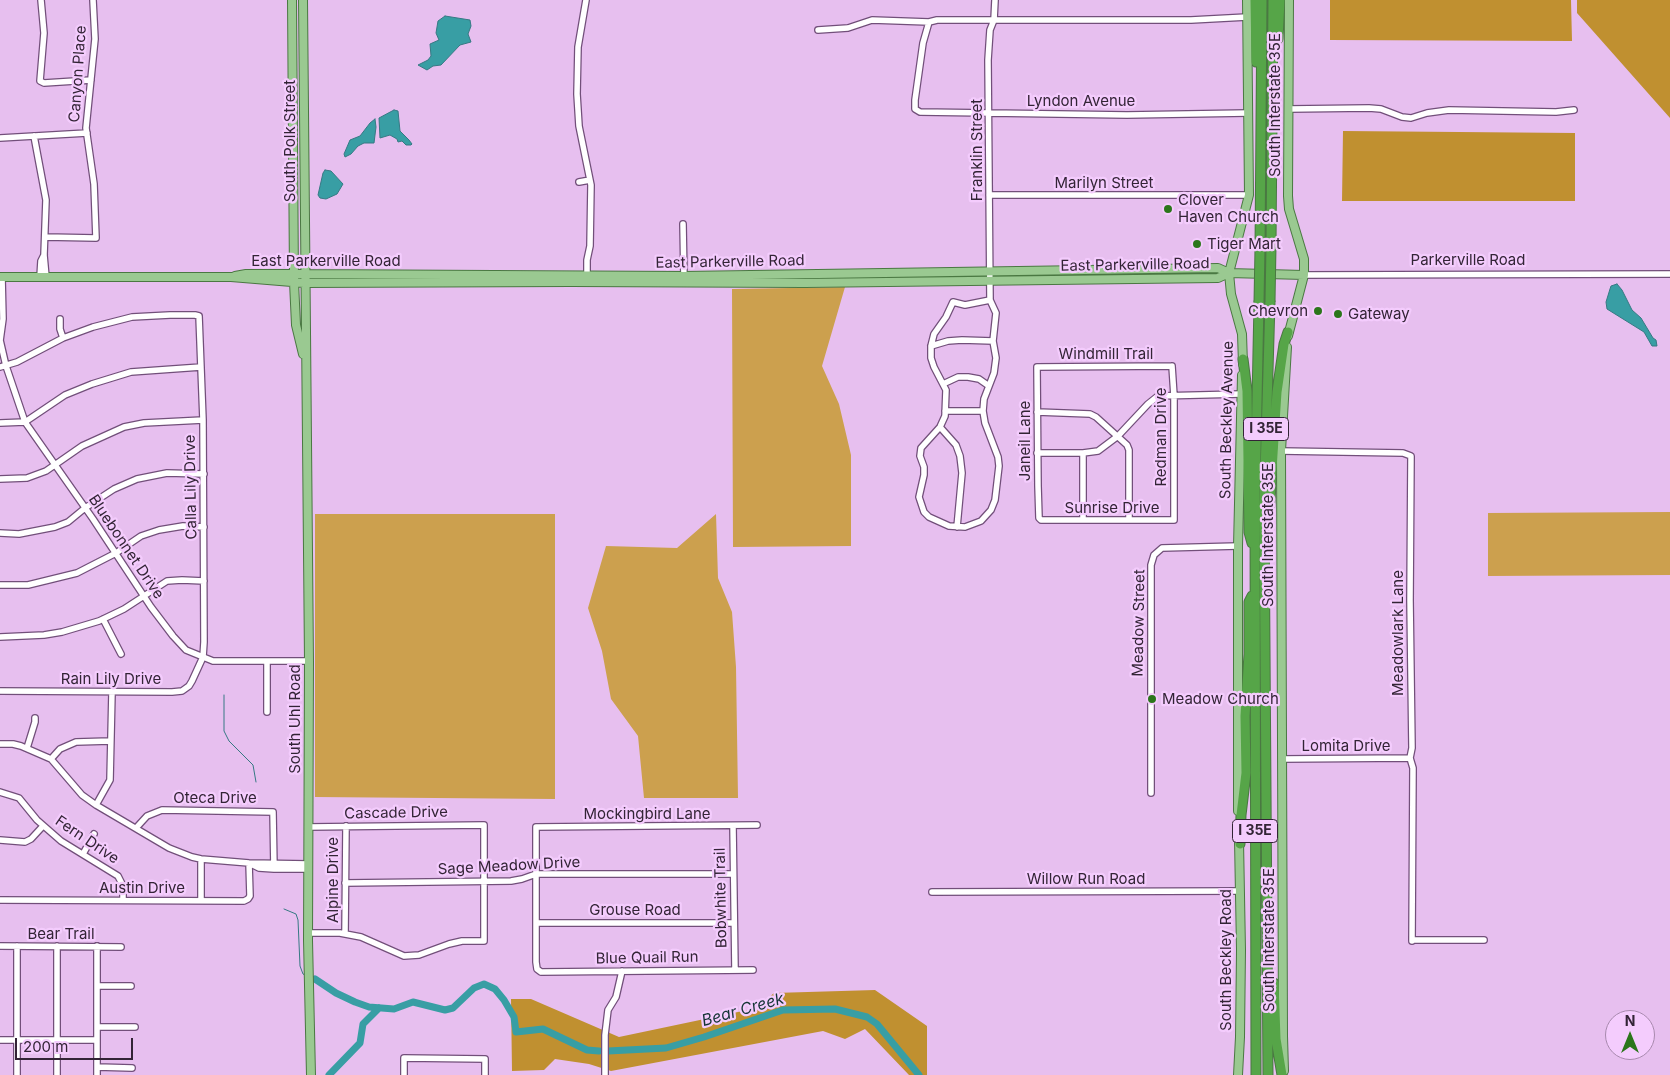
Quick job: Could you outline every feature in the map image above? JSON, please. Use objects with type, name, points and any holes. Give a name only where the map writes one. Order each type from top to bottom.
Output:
[{"type":"highway","points":[[1255,0],[1257,124],[1262,158]]},
{"type":"highway","name":"I 35E","points":[[1256,1075],[1255,548],[1262,158],[1262,0]]},
{"type":"highway","name":"I 35E","points":[[1268,1075],[1265,455],[1271,247],[1273,0]]},
{"type":"highway","points":[[1273,92],[1280,0]]},
{"type":"highway","points":[[1265,556],[1277,392],[1284,344],[1288,332]]},
{"type":"highway","points":[[1242,359],[1247,396],[1248,532],[1255,548]]},
{"type":"highway","points":[[1240,844],[1246,773],[1245,727],[1249,654],[1249,602],[1255,586]]},
{"type":"highway","points":[[1266,860],[1270,891],[1276,1039],[1283,1075]]},
{"type":"main road","name":"South Polk Street","points":[[292,0],[294,282]]},
{"type":"main road","name":"South Polk Street","points":[[302,0],[304,282]]},
{"type":"main road","name":"South Beckley Avenue","points":[[1240,844],[1238,805],[1238,546],[1242,334],[1231,294],[1229,273],[1249,195],[1247,0]]},
{"type":"main road","name":"South Interstate 35E","points":[[1283,1075],[1281,451],[1288,332],[1304,275],[1304,259],[1289,208],[1288,196],[1289,0]]},
{"type":"main road","name":"East Parkerville Road","points":[[231,278],[246,274],[304,274],[538,279],[785,279],[1087,269],[1198,268],[1218,268],[1229,273],[1266,274]]},
{"type":"main road","points":[[1198,268],[1198,278]]},
{"type":"main road","points":[[1087,269],[1087,280]]},
{"type":"main road","points":[[1010,282],[1039,275],[1039,271]]},
{"type":"main road","name":"East Parkerville Road","points":[[785,279],[1010,282],[1218,278],[1229,273]]},
{"type":"main road","name":"Parkerville Road","points":[[1266,274],[1304,275]]},
{"type":"main road","name":"East Parkerville Road","points":[[1,277],[231,278],[294,282],[454,278]]},
{"type":"main road","name":"South Uhl Road","points":[[294,282],[296,325],[306,363]]},
{"type":"main road","name":"South Uhl Road","points":[[304,282],[309,661],[310,1075]]},
{"type":"main road","name":"South Beckley Road","points":[[1238,1075],[1241,979],[1240,844]]},
{"type":"street","points":[[41,0],[44,33],[40,82],[91,80]]},
{"type":"street","name":"Canyon Place","points":[[45,237],[96,238],[94,184],[87,133],[95,38],[93,0]]},
{"type":"street","points":[[586,0],[578,47],[577,94],[579,126],[590,180],[588,279]]},
{"type":"street","name":"Franklin Street","points":[[983,411],[984,399],[994,373],[996,358],[994,341],[996,313],[990,300],[989,195],[989,58],[990,30],[994,20],[995,0]]},
{"type":"street","points":[[818,30],[848,28],[872,20],[929,22],[937,20],[1191,20],[1247,17]]},
{"type":"street","name":"Lyndon Avenue","points":[[929,22],[923,43],[916,85],[915,109],[920,112],[1127,115],[1248,113]]},
{"type":"street","points":[[1289,108],[1369,108],[1381,109],[1402,117],[1411,118],[1443,110],[1556,112],[1574,110]]},
{"type":"street","points":[[0,138],[87,133]]},
{"type":"street","points":[[34,136],[46,200],[44,256],[41,261],[43,277]]},
{"type":"street","points":[[579,182],[590,180]]},
{"type":"street","name":"Marilyn Street","points":[[989,195],[1249,195]]},
{"type":"street","points":[[683,224],[684,280]]},
{"type":"street","name":"Parkerville Road","points":[[1304,275],[1670,274]]},
{"type":"street","name":"Bluebonnet Drive","points":[[1,277],[2,318],[0,340],[3,366],[25,422],[173,636],[186,650],[212,660],[309,661]]},
{"type":"street","points":[[946,411],[983,411],[985,423],[998,457],[999,466],[995,500],[991,510],[981,522],[972,526],[949,526],[930,517],[921,507],[919,497],[924,467],[920,456],[921,448],[940,427],[946,411],[946,390],[931,358],[934,334],[946,317],[953,302],[965,304],[990,300]]},
{"type":"street","name":"Calla Lily Drive","points":[[63,338],[93,327],[132,318],[195,314],[199,316],[204,474],[203,658]]},
{"type":"street","points":[[3,366],[18,362],[63,338],[60,320]]},
{"type":"street","points":[[931,346],[948,341],[994,341]]},
{"type":"street","name":"Windmill Trail","points":[[1041,367],[1172,366]]},
{"type":"street","name":"Redman Drive","points":[[1172,366],[1174,396],[1174,508]]},
{"type":"street","points":[[0,423],[25,422],[65,395],[92,384],[131,372],[201,367]]},
{"type":"street","name":"Janeil Lane","points":[[1039,518],[1037,367],[1041,367]]},
{"type":"street","points":[[943,384],[958,377],[968,377],[979,379],[989,386]]},
{"type":"street","points":[[1037,453],[1082,453],[1098,450],[1118,436],[1158,396],[1241,394]]},
{"type":"street","points":[[1037,412],[1090,414],[1118,436],[1127,446],[1129,450],[1129,520]]},
{"type":"street","points":[[0,479],[27,478],[46,471],[82,446],[124,427],[151,422],[203,420]]},
{"type":"street","points":[[940,427],[956,445],[960,456],[962,474],[957,527]]},
{"type":"street","name":"Meadowlark Lane","points":[[1281,451],[1403,453],[1411,456],[1412,748],[1410,758],[1413,778],[1412,940],[1484,940]]},
{"type":"street","points":[[1082,453],[1083,520]]},
{"type":"street","points":[[0,533],[19,534],[56,527],[68,522],[114,489],[137,479],[167,473],[204,474]]},
{"type":"street","name":"Sunrise Drive","points":[[1039,518],[1046,521],[1174,520],[1174,508]]},
{"type":"street","points":[[0,585],[28,585],[59,579],[76,573],[116,553],[141,536],[158,530],[183,526],[204,528]]},
{"type":"street","name":"Meadow Street","points":[[1151,793],[1151,566],[1154,555],[1162,548],[1238,546]]},
{"type":"street","points":[[0,637],[44,635],[62,632],[103,619],[124,609],[167,581],[204,581]]},
{"type":"street","points":[[103,619],[121,654]]},
{"type":"street","name":"Rain Lily Drive","points":[[0,692],[182,691],[189,686],[203,658]]},
{"type":"street","points":[[266,661],[267,712]]},
{"type":"street","points":[[96,805],[110,780],[112,759],[110,741],[112,692]]},
{"type":"street","points":[[27,748],[35,722],[34,718]]},
{"type":"street","points":[[51,759],[60,749],[76,742],[110,741]]},
{"type":"street","points":[[0,744],[13,744],[27,748],[51,759],[82,795],[168,848],[201,859],[274,867],[309,867]]},
{"type":"street","name":"Lomita Drive","points":[[1283,759],[1410,758]]},
{"type":"street","name":"Fern Drive","points":[[0,792],[18,798],[43,826],[61,841],[118,876],[123,886],[123,900]]},
{"type":"street","name":"Oteca Drive","points":[[136,828],[148,816],[162,810],[273,812],[274,867]]},
{"type":"street","name":"Cascade Drive","points":[[308,827],[484,825],[484,882]]},
{"type":"street","name":"Mockingbird Lane","points":[[536,874],[536,827],[758,825]]},
{"type":"street","points":[[0,840],[25,842],[31,839],[43,826]]},
{"type":"street","name":"Alpine Drive","points":[[345,934],[346,826]]},
{"type":"street","name":"Bobwhite Trail","points":[[733,826],[735,970]]},
{"type":"street","points":[[83,854],[94,834]]},
{"type":"street","points":[[201,859],[201,900]]},
{"type":"street","name":"Austin Drive","points":[[0,900],[244,900],[250,896],[249,864]]},
{"type":"street","points":[[536,874],[536,924]]},
{"type":"street","name":"Sage Meadow Drive","points":[[345,883],[484,882],[516,880],[536,874],[733,874]]},
{"type":"street","points":[[309,933],[345,934],[361,937],[404,956],[420,955],[449,944],[484,941],[484,882]]},
{"type":"street","name":"Willow Run Road","points":[[932,892],[1240,891]]},
{"type":"street","name":"Grouse Road","points":[[536,924],[734,922]]},
{"type":"street","name":"Blue Quail Run","points":[[536,924],[536,962],[537,968],[541,972],[753,970]]},
{"type":"street","name":"Bear Trail","points":[[0,946],[121,946]]},
{"type":"street","points":[[17,946],[17,1075]]},
{"type":"street","points":[[57,946],[57,1075]]},
{"type":"street","points":[[97,946],[97,1075]]},
{"type":"street","points":[[605,1075],[605,1035],[608,1010],[616,998],[622,971]]},
{"type":"street","points":[[97,986],[131,986]]},
{"type":"street","points":[[97,1027],[135,1027]]},
{"type":"street","points":[[0,1040],[97,1040]]},
{"type":"street","points":[[404,1075],[404,1058],[485,1059],[485,1075]]},
{"type":"street","points":[[97,1067],[132,1068]]},
{"type":"shaded area","points":[[1330,0],[1571,0],[1572,41],[1330,40]]},
{"type":"shaded area","points":[[1577,0],[1670,0],[1670,118],[1577,13]]},
{"type":"shaded area","points":[[445,16],[470,20],[471,26],[468,34],[471,42],[460,45],[441,65],[433,66],[427,70],[418,65],[428,60],[431,56],[430,44],[439,40],[436,33],[438,21]]},
{"type":"shaded area","points":[[394,110],[398,111],[400,131],[409,140],[411,145],[406,145],[402,141],[398,142],[397,139],[390,135],[380,138],[379,118]]},
{"type":"shaded area","points":[[375,119],[374,143],[364,143],[345,157],[344,154],[350,140],[360,136]]},
{"type":"shaded area","points":[[1343,131],[1575,133],[1575,201],[1342,201]]},
{"type":"shaded area","points":[[325,170],[331,171],[343,184],[337,194],[326,199],[320,198],[318,195]]},
{"type":"shaded area","points":[[1617,284],[1632,310],[1641,318],[1656,340],[1657,346],[1652,346],[1644,332],[1607,309],[1606,302],[1611,286]]},
{"type":"shaded area","points":[[845,287],[822,366],[839,404],[851,455],[851,546],[733,547],[732,289]]},
{"type":"shaded area","points":[[1670,512],[1670,575],[1488,576],[1488,513]]},
{"type":"shaded area","points":[[315,514],[555,514],[555,799],[315,797]]},
{"type":"shaded area","points":[[716,514],[718,578],[732,612],[736,667],[738,798],[644,798],[638,736],[611,699],[602,651],[588,608],[606,546],[677,548]]},
{"type":"shaded area","points":[[875,990],[927,1026],[927,1075],[909,1075],[865,1029],[845,1039],[823,1031],[611,1071],[589,1064],[555,1059],[544,1070],[512,1071],[511,999],[531,999],[619,1037],[757,1008],[774,993]]},
{"type":"waterway","points":[[224,695],[224,731],[229,741],[253,765],[256,782]]},
{"type":"waterway","points":[[284,909],[296,914],[298,920],[300,966],[305,975]]},
{"type":"waterway","name":"Bear Creek","points":[[315,979],[336,993],[355,1002],[369,1007],[394,1009],[413,1002],[445,1010],[453,1008],[474,988],[484,984],[495,989],[504,1000],[514,1017],[516,1032],[543,1029],[587,1050],[599,1051]]},
{"type":"waterway","name":"Bear Creek","points":[[329,1075],[360,1043],[363,1024],[379,1008]]},
{"type":"waterway","name":"Bear Creek","points":[[608,1051],[666,1048],[783,1010],[835,1009],[867,1017],[877,1024],[919,1075]]},
{"type":"place","name":"Clover Haven Church","points":[[1168,209]]},
{"type":"place","name":"Tiger Mart","points":[[1197,244]]},
{"type":"place","name":"Chevron","points":[[1318,311]]},
{"type":"place","name":"Gateway","points":[[1338,314]]},
{"type":"place","name":"Meadow Church","points":[[1152,699]]}]
